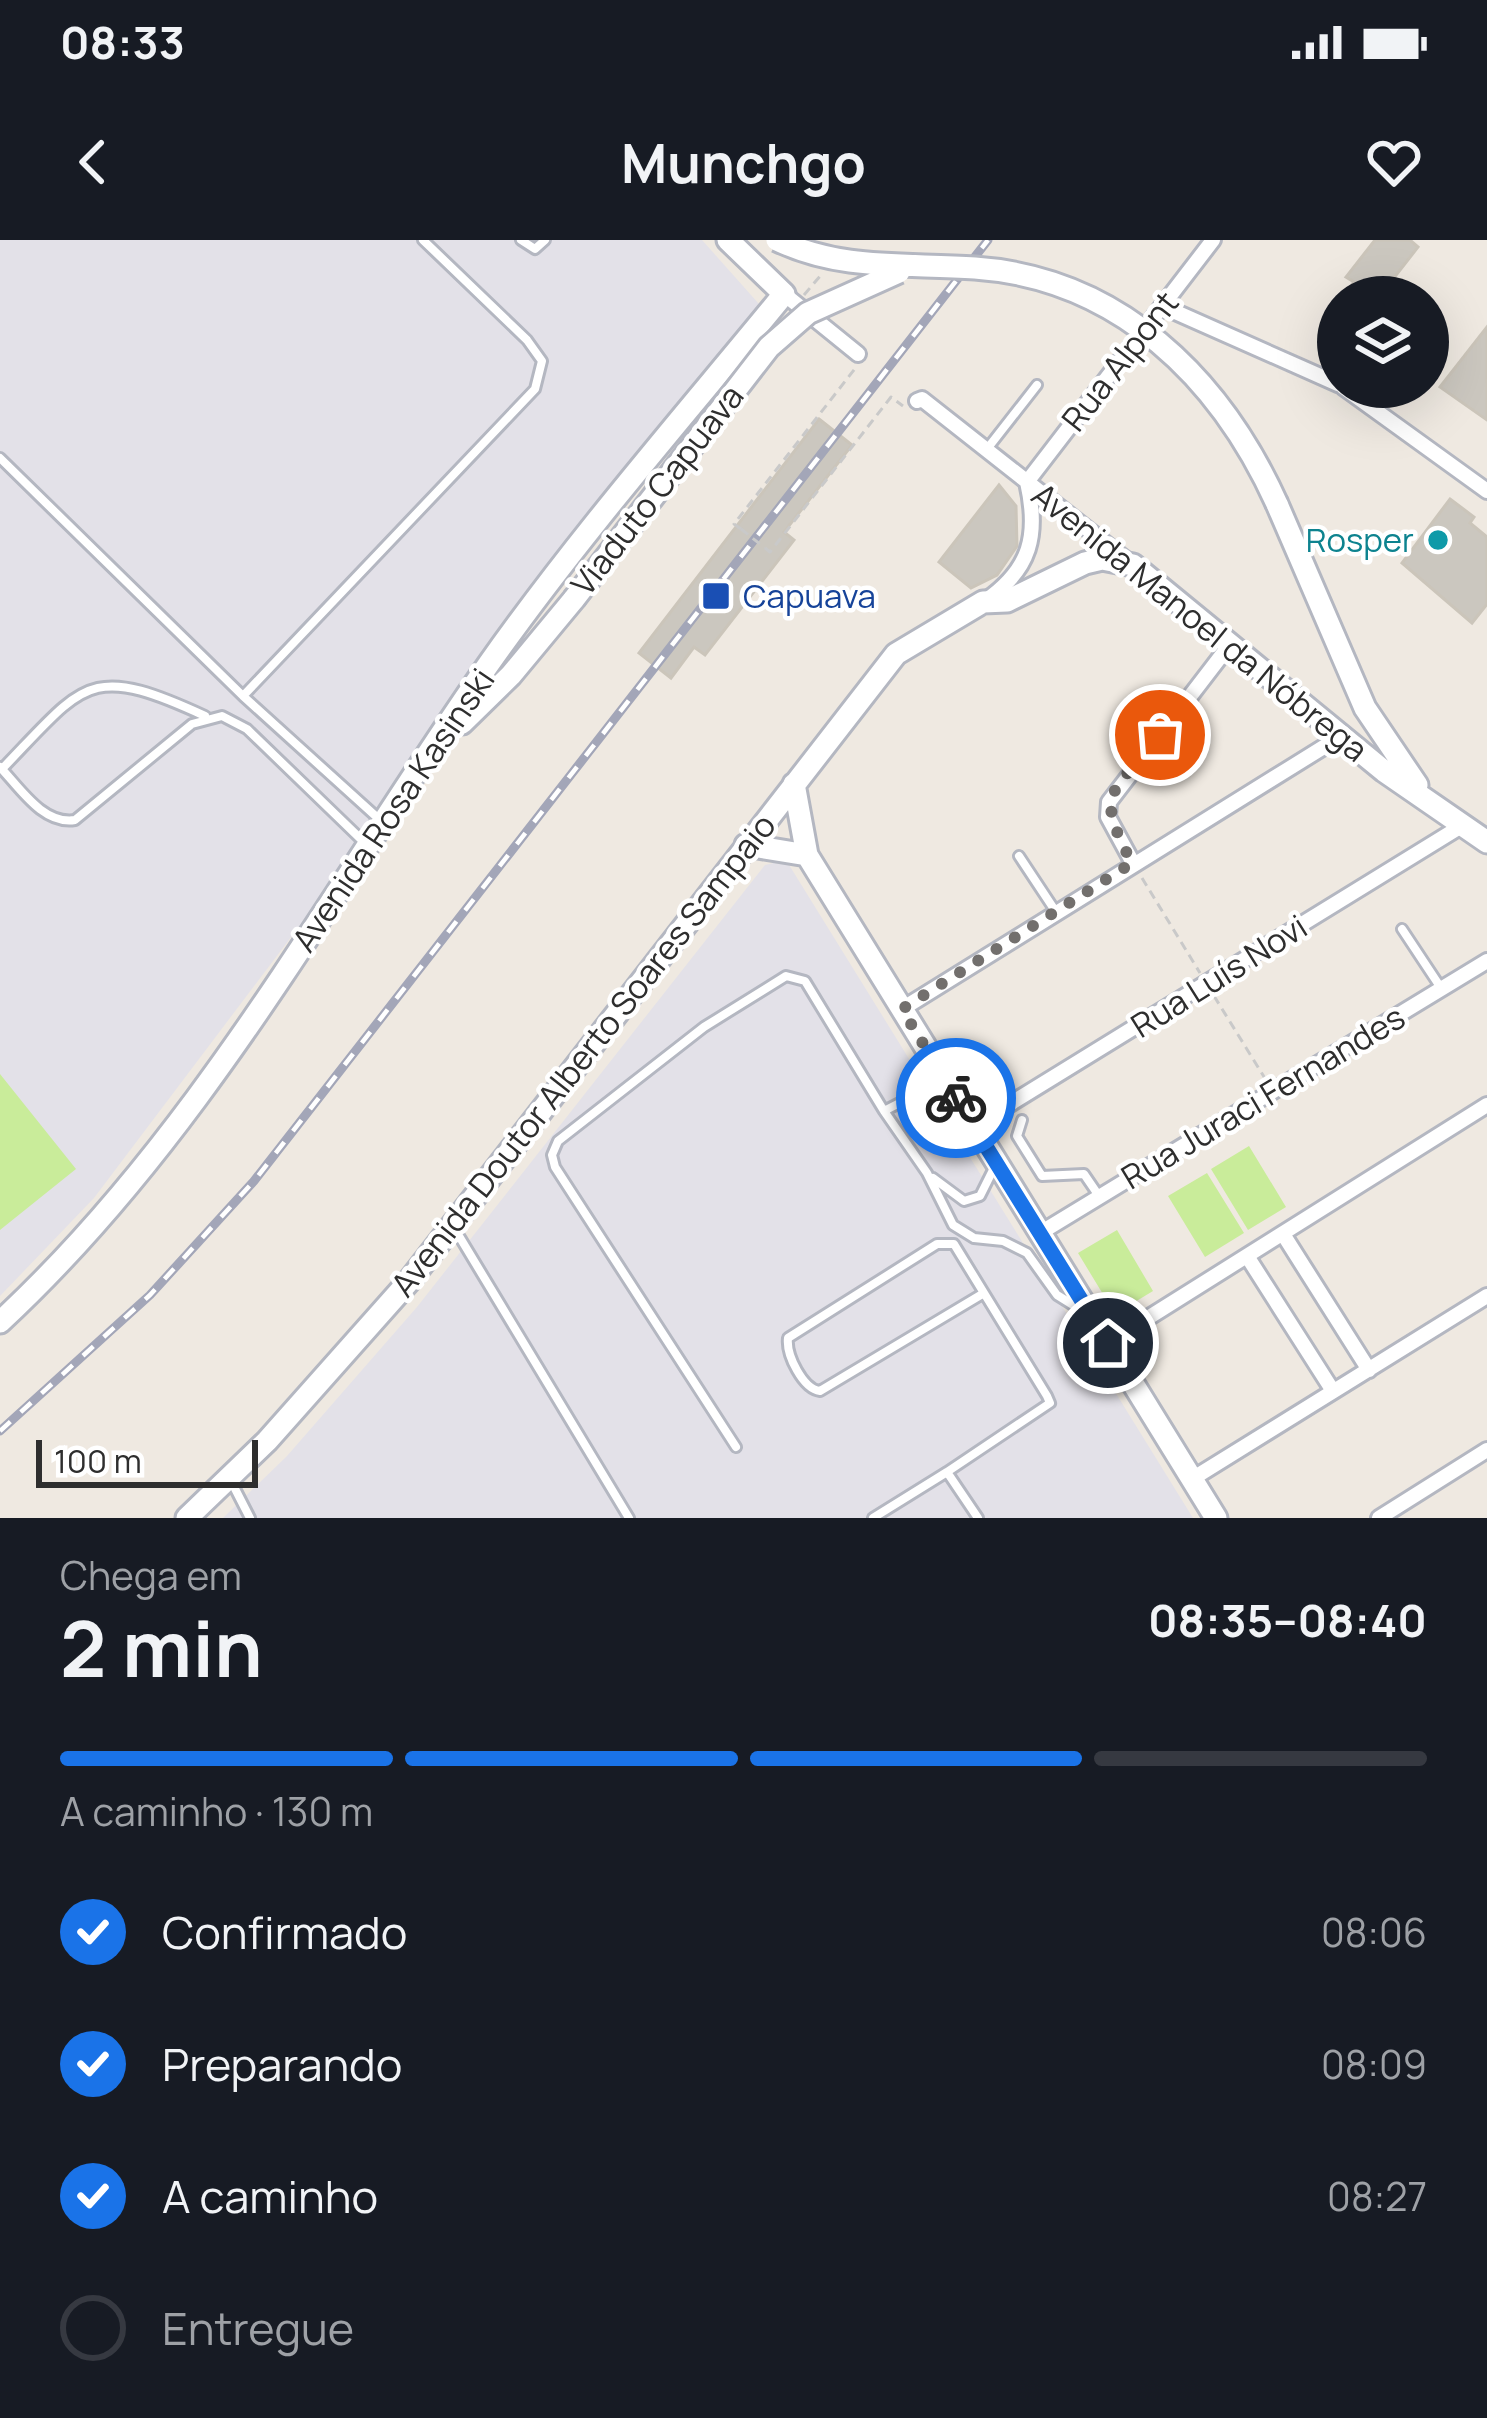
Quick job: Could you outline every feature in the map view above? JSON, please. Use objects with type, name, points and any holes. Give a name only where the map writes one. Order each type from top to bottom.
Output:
[{"type":"main road","points":[[728,240],[784,294]]},
{"type":"main road","name":"Viaduto Capuava","points":[[777,240],[823,258],[905,269],[974,268],[1039,276],[1111,306],[1147,331],[1208,388],[1240,432],[1277,504],[1365,708],[1428,800]]},
{"type":"main road","name":"Viaduto Capuava","points":[[436,748],[511,675],[769,347],[808,313],[905,269]]},
{"type":"main road","name":"Avenida Rosa Kasinski","points":[[0,1322],[89,1232],[220,1070],[488,665],[784,294]]},
{"type":"main road","name":"Avenida Doutor Alberto Soares Sampaio","points":[[187,1518],[361,1337],[453,1225],[896,654],[983,602],[1007,601],[1085,562],[1102,559],[1133,565]]},
{"type":"main road","name":"Avenida Manoel da Nóbrega","points":[[1133,565],[1343,735],[1487,842]]},
{"type":"main road","points":[[794,784],[807,855],[1216,1518]]},
{"type":"main road","points":[[746,844],[807,855]]},
{"type":"street","name":"Rua Alpont","points":[[1027,482],[1214,240]]},
{"type":"street","points":[[784,294],[858,360]]},
{"type":"street","points":[[1162,306],[1317,375]]},
{"type":"street","name":"Avenida Manoel da Nóbrega","points":[[913,406],[922,399],[1133,565]]},
{"type":"street","points":[[1372,408],[1487,491]]},
{"type":"street","name":"Avenida Doutor Alberto Soares Sampaio","points":[[983,602],[1010,583],[1025,563],[1034,522],[1027,482]]},
{"type":"street","points":[[1132,863],[1108,817],[1108,802],[1231,643]]},
{"type":"street","points":[[902,1009],[1343,735]]},
{"type":"street","name":"Rua Luís Novi","points":[[974,1126],[1463,825]]},
{"type":"street","name":"Rua Juraci Fernandes","points":[[1040,1234],[1487,961]]},
{"type":"street","points":[[1108,1343],[1487,1105]]},
{"type":"street","points":[[1283,1234],[1369,1370]]},
{"type":"street","points":[[1246,1256],[1333,1391]]},
{"type":"street","points":[[1192,1479],[1487,1296]]},
{"type":"street","points":[[1379,1518],[1487,1450]]},
{"type":"lane","points":[[243,696],[535,389],[542,361],[527,340],[423,240]]},
{"type":"lane","points":[[521,240],[535,249],[545,240]]},
{"type":"lane","points":[[986,451],[1037,385]]},
{"type":"lane","points":[[0,458],[243,696],[383,823]]},
{"type":"lane","points":[[206,717],[76,820],[62,822],[46,814],[1,768],[72,696],[91,686],[118,683],[147,689],[206,717],[222,716],[247,729],[368,846]]},
{"type":"lane","points":[[1019,856],[1056,912]]},
{"type":"lane","points":[[1402,929],[1442,989]]},
{"type":"lane","points":[[736,1447],[555,1167],[558,1141],[704,1027],[786,976],[805,981],[927,1173],[953,1225],[964,1234],[1003,1241],[1027,1253],[1057,1295],[1088,1312]]},
{"type":"lane","points":[[884,1111],[945,1079]]},
{"type":"lane","points":[[536,1115],[558,1141]]},
{"type":"lane","points":[[1022,1120],[1017,1136],[1042,1176],[1084,1174],[1100,1197]]},
{"type":"lane","points":[[927,1173],[964,1201],[990,1186],[996,1162]]},
{"type":"lane","points":[[453,1225],[629,1518]]},
{"type":"lane","points":[[873,1518],[1050,1403],[984,1294],[948,1240],[794,1331],[787,1349],[808,1385],[820,1391],[984,1294]]},
{"type":"lane","points":[[947,1472],[978,1518]]},
{"type":"lane","points":[[230,1478],[250,1518]]},
{"type":"path","points":[[858,360],[734,524],[770,552],[891,397],[913,406]]},
{"type":"shaded area","points":[[0,240],[702,240],[759,304],[410,762],[310,912],[94,1198],[0,1296]]},
{"type":"shaded area","points":[[786,860],[1193,1518],[223,1518],[287,1456],[417,1307],[765,865]]},
{"type":"green space","points":[[0,1074],[76,1169],[0,1230]]},
{"type":"green space","points":[[1249,1146],[1286,1207],[1248,1230],[1211,1169]]},
{"type":"green space","points":[[1207,1173],[1244,1233],[1205,1257],[1168,1196]]},
{"type":"green space","points":[[1117,1230],[1153,1291],[1115,1314],[1078,1253]]},
{"type":"building","points":[[1375,240],[1410,240],[1418,247],[1395,276],[1347,276]]},
{"type":"building","points":[[1487,327],[1487,420],[1449,393],[1449,376]]},
{"type":"building","points":[[819,419],[852,445],[784,532],[794,540],[705,655],[694,647],[671,678],[639,653]]},
{"type":"building","points":[[999,485],[1016,506],[1017,546],[997,575],[971,588],[939,562]]},
{"type":"building","points":[[1450,499],[1474,517],[1470,523],[1487,537],[1487,604],[1472,623],[1402,563]]},
{"type":"railway","points":[[0,1431],[150,1295],[254,1181],[988,240]]},
{"type":"way so far","points":[[956,1098],[902,1009],[1132,863],[1108,817],[1108,802],[1160,735]]},
{"type":"place","name":"Rosper","points":[[1438,540]]},
{"type":"place","name":"Capuava","points":[[716,596]]},
{"type":"route","points":[[956,1098],[1108,1343]]}]
